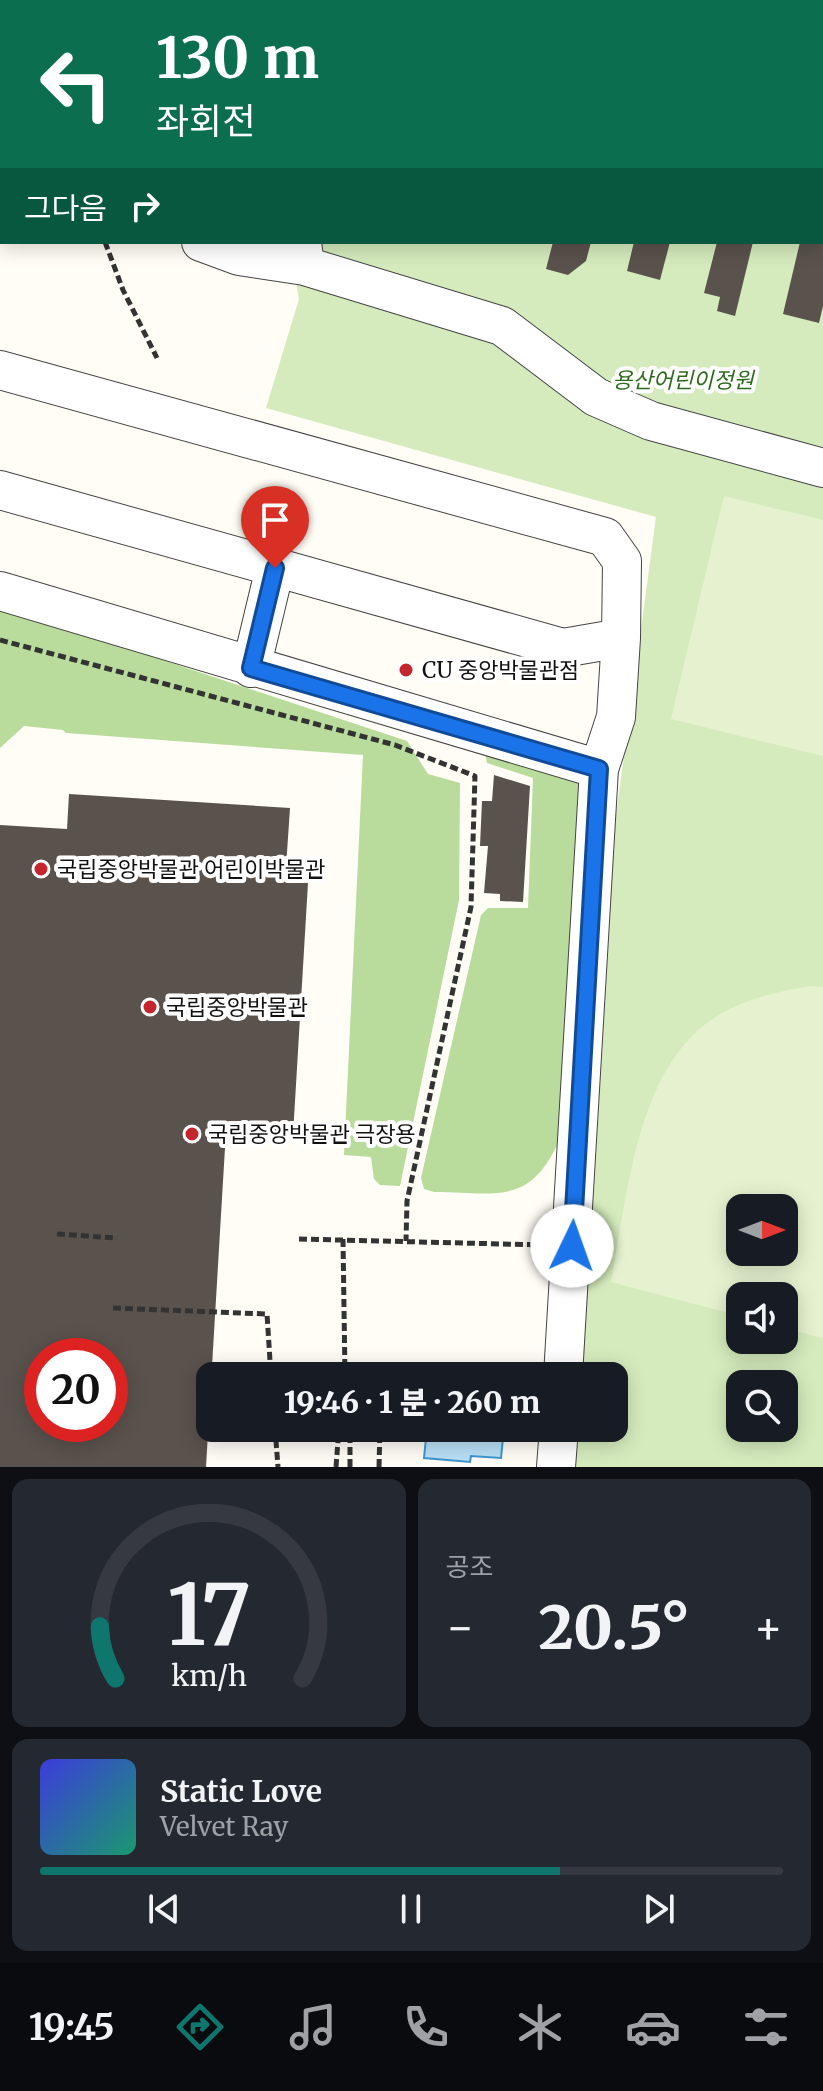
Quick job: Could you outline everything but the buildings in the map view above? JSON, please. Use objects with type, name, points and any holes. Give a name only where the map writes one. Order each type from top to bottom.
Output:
[{"type":"lane","points":[[206,244],[239,256],[303,254],[502,326],[596,397],[651,421],[823,468]]},
{"type":"lane","points":[[0,370],[605,537],[622,561],[616,717],[599,769],[564,1362]]},
{"type":"lane","points":[[0,490],[563,648],[621,638]]},
{"type":"lane","points":[[251,668],[275,568]]},
{"type":"lane","points":[[0,591],[599,769]]},
{"type":"lane","points":[[556,1467],[558,1442]]},
{"type":"path","points":[[106,244],[123,290],[157,358]]},
{"type":"path","points":[[0,640],[395,745],[475,776],[471,907],[407,1201],[406,1241]]},
{"type":"path","points":[[57,1234],[117,1238]]},
{"type":"path","points":[[299,1239],[572,1246]]},
{"type":"path","points":[[343,1239],[345,1362]]},
{"type":"path","points":[[113,1308],[267,1314],[270,1362]]},
{"type":"path","points":[[276,1442],[278,1467]]},
{"type":"path","points":[[336,1467],[338,1442]]},
{"type":"path","points":[[350,1442],[350,1467]]},
{"type":"path","points":[[379,1467],[380,1442]]},
{"type":"green space","name":"용산어린이정원","points":[[289,244],[823,244],[823,1467],[575,1467],[576,1442],[628,1442],[628,1362],[581,1362],[607,882],[656,517],[266,408],[299,299]]},
{"type":"green space","points":[[724,496],[823,520],[823,756],[671,719]]},
{"type":"green space","points":[[0,606],[407,741],[428,774],[460,783],[459,900],[400,1186],[380,1185],[374,1179],[371,1157],[344,1155],[363,755],[66,733],[63,730],[24,726],[0,748]]},
{"type":"green space","points":[[485,753],[584,777],[563,1132],[551,1156],[527,1184],[497,1193],[434,1192],[424,1189],[421,1178],[481,915],[488,908],[528,908],[533,778],[487,763]]},
{"type":"green space","points":[[823,987],[823,1338],[798,1332],[798,1282],[726,1282],[726,1312],[611,1282],[638,1142],[649,1107],[664,1075],[683,1046],[707,1023],[756,998],[797,988]]},
{"type":"water","points":[[426,1442],[503,1442],[501,1458],[471,1456],[470,1462],[424,1458]]},
{"type":"place","name":"CU 중앙박물관점","points":[[406,670]]},
{"type":"place","name":"국립중앙박물관 어린이박물관","points":[[41,869]]},
{"type":"place","name":"국립중앙박물관","points":[[150,1007]]},
{"type":"place","name":"국립중앙박물관 극장용","points":[[192,1134]]},
{"type":"route","points":[[275,568],[251,668],[599,769],[572,1246]]}]
